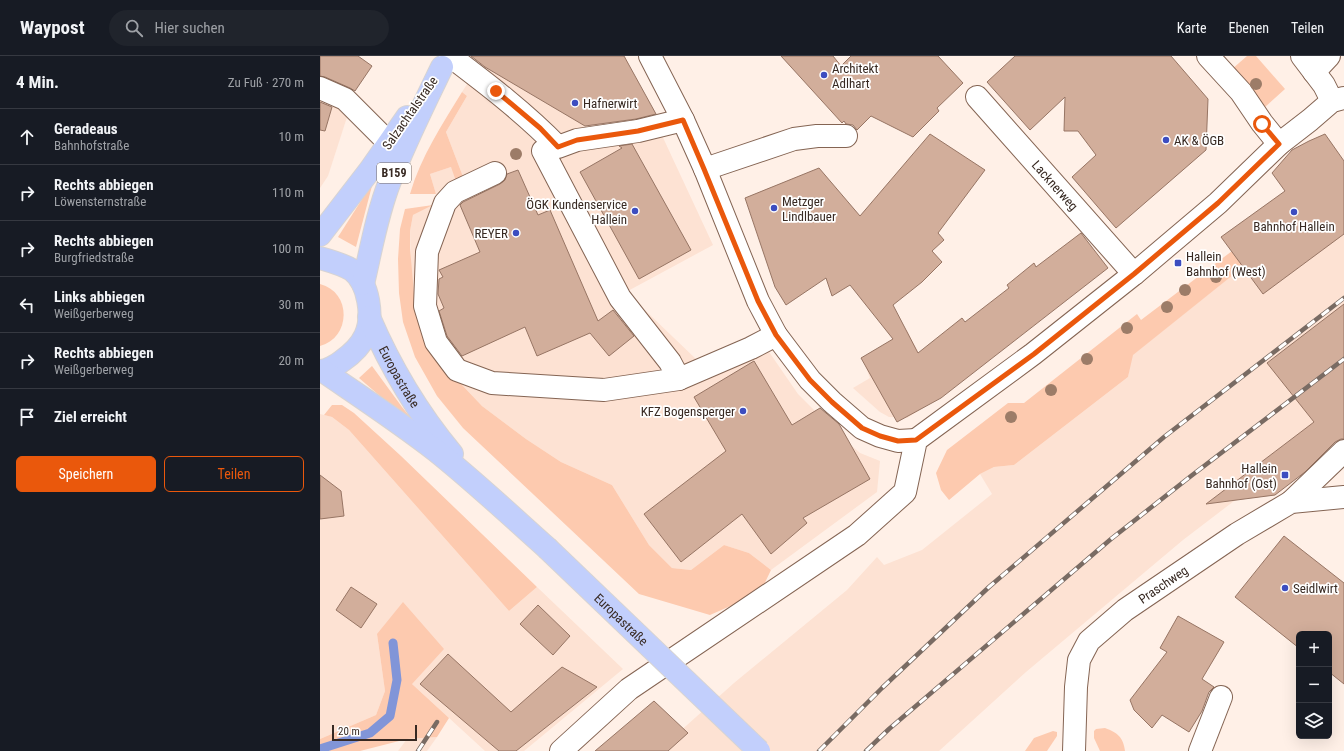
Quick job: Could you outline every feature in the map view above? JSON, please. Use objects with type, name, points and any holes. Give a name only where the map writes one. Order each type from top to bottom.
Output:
[{"type":"main road","name":"Salzachtalstraße","points":[[320,235],[389,143],[446,62]]},
{"type":"main road","name":"Salzachtalstraße","points":[[363,284],[378,218],[390,181],[420,112],[446,62]]},
{"type":"main road","name":"Salzachtalstraße","points":[[320,258],[332,261],[352,271],[363,284],[368,299],[369,317],[366,335],[355,351],[340,363],[322,371]]},
{"type":"main road","name":"Europastraße","points":[[369,317],[383,349],[408,391],[441,441],[481,489]]},
{"type":"main road","name":"Europastraße","points":[[322,371],[389,416],[435,450],[481,489],[547,548],[759,751]]},
{"type":"street","points":[[650,56],[683,120],[758,301],[776,335],[810,380],[832,402],[862,428],[880,436],[898,441],[916,440],[1034,354],[1134,274],[1218,203],[1279,144],[1338,100],[1308,64],[1329,56]]},
{"type":"street","points":[[1208,56],[1241,92],[1262,124],[1279,144]]},
{"type":"street","points":[[446,62],[496,91],[540,128],[558,147],[577,140],[638,131],[683,120]]},
{"type":"street","points":[[320,88],[345,99],[389,143]]},
{"type":"street","name":"Lacknerweg","points":[[977,97],[1109,244],[1134,274]]},
{"type":"street","points":[[704,169],[794,139],[817,136],[846,136]]},
{"type":"street","points":[[542,151],[620,298],[670,362],[679,379]]},
{"type":"street","points":[[495,173],[455,192],[445,203],[427,252],[425,306],[436,342],[457,370],[492,382],[604,390],[679,379],[751,348],[776,335]]},
{"type":"street","points":[[561,751],[629,689],[857,535],[905,492],[916,440]]},
{"type":"street","points":[[1292,502],[1344,451]]},
{"type":"street","name":"Praschweg","points":[[1074,751],[1076,687],[1079,660],[1089,641],[1125,610],[1237,534],[1292,502],[1344,497]]},
{"type":"street","points":[[1200,751],[1221,697]]},
{"type":"shaded area","points":[[485,56],[625,56],[713,245],[626,292],[697,360],[756,333],[798,394],[838,434],[860,453],[880,461],[877,492],[771,570],[749,553],[724,545],[691,570],[672,568],[649,545],[612,485],[561,462],[526,439],[482,406],[463,386],[435,349],[415,305],[411,272],[410,231],[413,215],[433,205],[436,194],[430,174],[451,167],[465,182],[446,132],[467,96],[462,92]]},
{"type":"shaded area","points":[[1247,56],[1256,56],[1285,89],[1264,108],[1231,70]]},
{"type":"shaded area","points":[[462,92],[467,96],[446,132],[465,182],[457,184],[451,167],[430,174],[436,194],[410,194],[426,154]]},
{"type":"shaded area","points":[[320,100],[333,105],[348,114],[328,176],[320,188]]},
{"type":"shaded area","points":[[373,182],[356,247],[338,237]]},
{"type":"shaded area","points":[[1344,190],[1344,417],[1183,540],[1026,672],[939,751],[658,751],[734,683],[847,590],[877,557],[884,565],[922,550],[992,494],[980,474],[994,467],[1014,465],[1128,377],[1132,355],[1243,267]]},
{"type":"shaded area","points":[[433,205],[413,215],[410,231],[415,305],[435,349],[463,386],[482,406],[526,439],[561,462],[612,485],[649,545],[672,568],[691,570],[724,545],[749,553],[771,570],[760,593],[710,615],[639,594],[463,428],[437,396],[415,357],[403,322],[399,293],[398,259],[400,229],[405,209]]},
{"type":"shaded area","points":[[1232,251],[1243,267],[1133,355],[1128,377],[1014,465],[994,467],[980,474],[949,500],[941,490],[936,473],[947,450],[1008,403],[1024,403],[1137,314],[1141,320]]},
{"type":"shaded area","points":[[320,284],[330,289],[338,296],[344,315],[338,334],[330,341],[320,346]]},
{"type":"shaded area","points":[[907,330],[941,397],[907,418],[889,417],[880,412],[853,388],[870,378],[862,358]]},
{"type":"shaded area","points":[[372,366],[402,407],[422,432],[359,378]]},
{"type":"shaded area","points":[[332,405],[342,405],[354,413],[401,456],[537,587],[509,611],[349,430],[332,417],[324,415]]},
{"type":"shaded area","points":[[320,414],[332,417],[349,430],[509,611],[537,587],[623,669],[524,751],[485,751],[412,684],[377,634],[385,691],[376,715],[320,739]]},
{"type":"shaded area","points":[[403,602],[444,649],[412,684],[449,718],[437,737],[407,739],[360,751],[320,751],[320,739],[376,715],[385,691],[377,634]]},
{"type":"shaded area","points":[[1105,728],[1119,736],[1123,742],[1125,751],[1100,751],[1094,738],[1094,731],[1096,729]]},
{"type":"shaded area","points":[[1053,731],[1057,732],[1057,736],[1047,751],[1025,751],[1034,738]]},
{"type":"shaded area","points":[[437,737],[427,751],[398,751],[407,739]]},
{"type":"building","points":[[320,56],[358,56],[372,66],[355,91],[320,76]]},
{"type":"building","name":"Hafnerwirt","points":[[471,56],[624,56],[656,114],[636,119],[585,126],[485,67]]},
{"type":"building","points":[[781,56],[833,56],[841,66],[851,56],[938,56],[963,83],[937,108],[939,111],[913,137],[871,116],[857,130],[853,125],[846,124],[844,121],[842,123]]},
{"type":"building","points":[[1015,56],[1171,56],[1208,99],[1206,150],[1116,228],[1072,177],[1096,155],[1078,131],[1064,131],[1065,97],[1030,130],[987,82]]},
{"type":"building","points":[[320,102],[332,107],[325,131],[320,130]]},
{"type":"building","points":[[930,134],[985,170],[938,233],[944,240],[932,251],[942,262],[922,282],[893,305],[918,353],[962,318],[965,322],[1009,288],[1007,285],[1034,263],[1036,267],[1081,233],[1108,268],[941,398],[897,422],[861,358],[893,339],[850,285],[832,296],[826,278],[786,305],[775,287],[745,198],[819,168],[860,216]]},
{"type":"building","points":[[1325,134],[1344,161],[1344,234],[1263,294],[1221,237],[1285,191],[1272,173],[1292,150]]},
{"type":"building","name":"ÖGK Kundenservice Hallein","points":[[632,144],[691,250],[639,279],[580,172],[622,148],[619,146]]},
{"type":"building","points":[[518,170],[538,215],[550,210],[598,321],[613,310],[634,336],[609,356],[590,333],[537,356],[525,327],[462,356],[447,336],[439,311],[444,308],[438,294],[439,279],[443,277],[439,270],[480,252],[460,205],[463,202],[500,184],[505,180],[507,174]]},
{"type":"building","points":[[1344,304],[1344,439],[1335,442],[1305,472],[1275,495],[1206,504],[1314,422],[1267,363]]},
{"type":"building","points":[[754,361],[792,425],[820,408],[839,424],[870,479],[803,518],[807,523],[771,554],[742,514],[681,562],[644,514],[726,451],[694,397]]},
{"type":"building","points":[[320,475],[341,491],[344,516],[320,519]]},
{"type":"building","name":"Seidlwirt","points":[[1284,536],[1344,583],[1344,684],[1332,674],[1332,631],[1296,631],[1296,646],[1235,597]]},
{"type":"building","points":[[351,587],[377,604],[361,628],[336,610]]},
{"type":"building","points":[[538,605],[570,636],[553,655],[520,624]]},
{"type":"building","points":[[1178,616],[1224,642],[1202,679],[1214,687],[1209,692],[1202,711],[1189,732],[1162,715],[1152,728],[1134,710],[1130,700],[1167,652],[1160,648]]},
{"type":"building","points":[[448,654],[511,712],[562,667],[597,687],[516,751],[499,751],[420,684]]},
{"type":"building","points":[[654,701],[688,733],[668,751],[595,751]]},
{"type":"waterway","points":[[320,749],[370,733],[390,716],[397,680],[393,643]]},
{"type":"railway","points":[[819,751],[882,688],[989,587],[1164,437],[1344,298]]},
{"type":"railway","points":[[866,751],[889,729],[1111,539],[1344,359]]},
{"type":"railway","points":[[418,751],[437,722]]},
{"type":"place","name":"Architekt Adlhart","points":[[824,75]]},
{"type":"place","name":"Hafnerwirt","points":[[575,103]]},
{"type":"place","name":"AK & ÖGB","points":[[1166,140]]},
{"type":"place","name":"Metzger Lindlbauer","points":[[774,208]]},
{"type":"place","name":"ÖGK Kundenservice Hallein","points":[[635,211]]},
{"type":"place","name":"Bahnhof Hallein","points":[[1294,212]]},
{"type":"place","name":"REYER","points":[[516,233]]},
{"type":"place","name":"Hallein Bahnhof (West)","points":[[1178,263]]},
{"type":"place","name":"KFZ Bogensperger","points":[[743,411]]},
{"type":"place","name":"Hallein Bahnhof (Ost)","points":[[1285,475]]},
{"type":"place","name":"Seidlwirt","points":[[1285,588]]},
{"type":"route","points":[[496,91],[540,128],[558,147],[577,140],[638,131],[683,120],[758,301],[776,335],[810,380],[832,402],[862,428],[880,436],[898,441],[916,440],[1034,354],[1134,274],[1218,203],[1279,144],[1262,124]]}]
